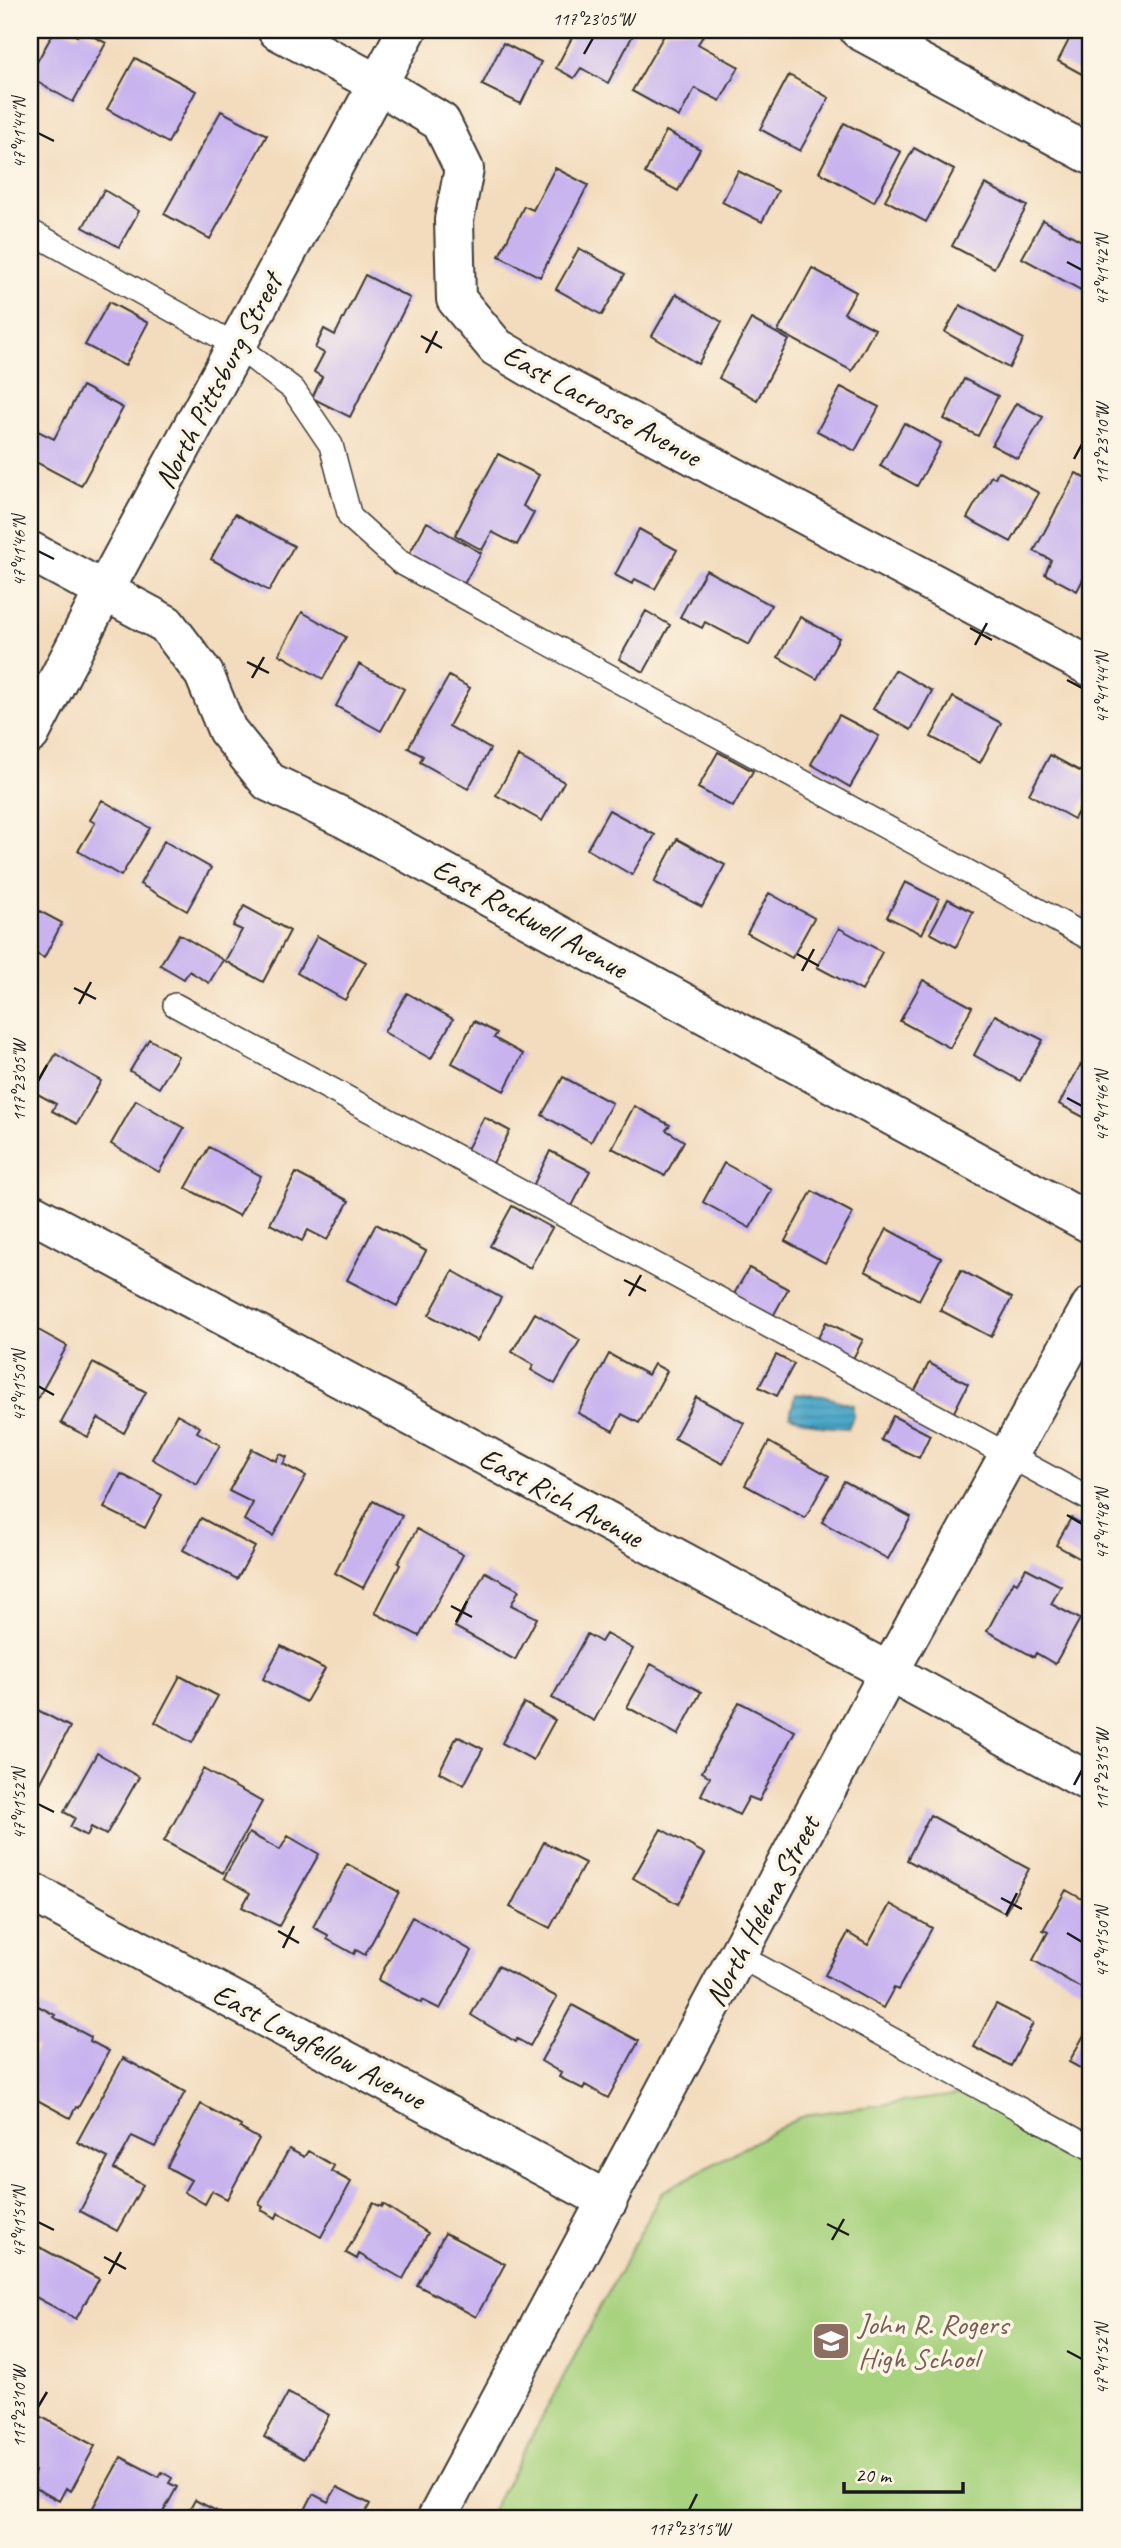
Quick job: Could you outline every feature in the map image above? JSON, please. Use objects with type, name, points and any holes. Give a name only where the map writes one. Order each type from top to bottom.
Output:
[{"type":"street","name":"East Lacrosse Avenue","points":[[277,30],[441,122],[464,169],[454,220],[456,299],[496,347],[559,384],[1091,667]]},
{"type":"street","name":"North Pittsburg Street","points":[[30,734],[104,591],[407,30]]},
{"type":"street","points":[[859,30],[1091,155]]},
{"type":"street","name":"East Rockwell Avenue","points":[[30,551],[166,624],[204,674],[227,730],[269,782],[342,817],[1091,1224]]},
{"type":"street","name":"East Rich Avenue","points":[[30,1212],[1091,1783]]},
{"type":"street","name":"North Helena Street","points":[[437,2518],[889,1672],[1091,1306]]},
{"type":"street","name":"East Longfellow Avenue","points":[[30,1891],[608,2201]]},
{"type":"lane","points":[[30,230],[237,346],[293,389],[331,445],[350,517],[400,562],[1091,939]]},
{"type":"lane","points":[[175,1005],[1091,1500]]},
{"type":"lane","points":[[738,1955],[1091,2148]]},
{"type":"green space","name":"John R. Rogers High School","points":[[963,2094],[1091,2165],[1091,2518],[488,2518],[662,2192],[804,2115]]},
{"type":"water","points":[[795,1394],[823,1396],[853,1405],[853,1417],[848,1428],[820,1426],[790,1416]]},
{"type":"building","points":[[55,30],[65,30],[77,36],[81,30],[106,43],[73,102],[30,78]]},
{"type":"building","points":[[576,30],[627,30],[634,33],[608,83],[581,68],[574,78],[556,68]]},
{"type":"building","points":[[667,30],[692,30],[703,36],[698,44],[739,67],[720,101],[695,88],[679,117],[632,91]]},
{"type":"building","points":[[1074,30],[1091,30],[1091,79],[1058,61]]},
{"type":"building","points":[[503,43],[541,62],[521,104],[482,85]]},
{"type":"building","points":[[135,58],[196,91],[168,143],[107,109]]},
{"type":"building","points":[[789,75],[829,98],[800,151],[760,129]]},
{"type":"building","points":[[221,111],[267,135],[210,239],[164,214]]},
{"type":"building","points":[[844,123],[901,152],[874,202],[819,172]]},
{"type":"building","points":[[666,131],[700,149],[678,191],[645,173]]},
{"type":"building","points":[[914,148],[954,170],[926,222],[885,200]]},
{"type":"building","points":[[555,168],[588,185],[540,277],[499,256],[524,206],[533,210]]},
{"type":"building","points":[[738,171],[778,191],[762,222],[722,202]]},
{"type":"building","points":[[985,184],[1027,206],[994,268],[952,246]]},
{"type":"building","points":[[104,190],[139,211],[119,247],[83,227]]},
{"type":"building","points":[[1043,220],[1091,246],[1091,288],[1088,294],[1022,258]]},
{"type":"building","points":[[579,248],[625,274],[602,315],[556,289]]},
{"type":"building","points":[[812,268],[856,292],[844,313],[875,329],[852,371],[778,331]]},
{"type":"building","points":[[365,275],[410,298],[350,417],[312,398],[322,377],[314,372],[324,353],[315,348],[324,329],[335,335]]},
{"type":"building","points":[[676,294],[722,322],[698,364],[652,336]]},
{"type":"building","points":[[109,302],[148,323],[125,366],[85,345]]},
{"type":"building","points":[[960,305],[1024,339],[1009,368],[945,332]]},
{"type":"building","points":[[751,319],[789,340],[757,400],[719,378]]},
{"type":"building","points":[[964,379],[998,396],[978,436],[944,419]]},
{"type":"building","points":[[82,386],[123,408],[81,486],[30,459],[30,446],[38,431],[54,439]]},
{"type":"building","points":[[841,387],[879,407],[855,451],[817,431]]},
{"type":"building","points":[[1016,403],[1043,417],[1018,459],[992,445]]},
{"type":"building","points":[[904,423],[941,443],[917,486],[880,466]]},
{"type":"building","points":[[498,454],[539,475],[523,506],[534,513],[517,545],[492,532],[482,550],[455,535]]},
{"type":"building","points":[[998,471],[1039,493],[1011,542],[967,518],[991,476],[995,478]]},
{"type":"building","points":[[1076,473],[1091,481],[1091,564],[1077,591],[1045,574],[1051,560],[1034,551]]},
{"type":"building","points":[[235,514],[294,546],[269,591],[211,559]]},
{"type":"building","points":[[427,522],[481,553],[464,584],[409,554]]},
{"type":"building","points":[[639,529],[677,550],[655,589],[635,579],[632,584],[615,575]]},
{"type":"building","points":[[706,570],[771,605],[749,645],[705,622],[702,628],[680,617]]},
{"type":"building","points":[[646,611],[670,625],[644,672],[619,659]]},
{"type":"building","points":[[302,612],[346,637],[323,679],[279,654]]},
{"type":"building","points":[[800,617],[839,638],[817,679],[778,657]]},
{"type":"building","points":[[359,664],[404,689],[381,731],[336,706]]},
{"type":"building","points":[[895,670],[932,691],[911,730],[873,709]]},
{"type":"building","points":[[449,676],[470,688],[449,726],[490,749],[468,789],[420,762],[423,756],[408,748]]},
{"type":"building","points":[[953,697],[1001,723],[980,763],[931,737]]},
{"type":"building","points":[[839,715],[879,736],[850,787],[811,764]]},
{"type":"building","points":[[718,752],[753,771],[733,807],[698,788]]},
{"type":"building","points":[[1050,755],[1091,777],[1091,788],[1074,819],[1029,794]]},
{"type":"building","points":[[518,756],[564,782],[542,821],[496,795]]},
{"type":"building","points":[[102,800],[150,828],[121,876],[78,851],[95,823],[90,820]]},
{"type":"building","points":[[609,810],[655,835],[632,875],[587,849]]},
{"type":"building","points":[[677,839],[725,865],[702,907],[654,882]]},
{"type":"building","points":[[164,841],[211,868],[187,911],[140,884]]},
{"type":"building","points":[[905,882],[939,899],[922,934],[887,917]]},
{"type":"building","points":[[769,893],[814,918],[792,958],[747,933]]},
{"type":"building","points":[[948,899],[973,912],[956,947],[930,933]]},
{"type":"building","points":[[1091,900],[1091,932],[1078,925]]},
{"type":"building","points":[[30,906],[62,923],[44,958],[30,951]]},
{"type":"building","points":[[244,906],[290,931],[263,982],[225,961],[242,930],[233,926]]},
{"type":"building","points":[[839,928],[882,952],[862,991],[817,967]]},
{"type":"building","points":[[179,934],[223,960],[209,983],[189,971],[184,979],[160,965]]},
{"type":"building","points":[[317,936],[366,962],[345,1000],[297,973]]},
{"type":"building","points":[[923,980],[972,1007],[950,1048],[900,1021]]},
{"type":"building","points":[[407,993],[453,1019],[431,1059],[384,1032]]},
{"type":"building","points":[[995,1015],[1043,1040],[1020,1081],[974,1055]]},
{"type":"building","points":[[474,1021],[497,1033],[494,1038],[523,1054],[504,1091],[452,1063]]},
{"type":"building","points":[[149,1039],[178,1056],[159,1088],[130,1071]]},
{"type":"building","points":[[56,1054],[101,1081],[77,1124],[52,1111],[56,1104],[34,1092]]},
{"type":"building","points":[[1081,1064],[1091,1070],[1091,1121],[1059,1104]]},
{"type":"building","points":[[563,1077],[612,1103],[591,1142],[542,1115]]},
{"type":"building","points":[[136,1100],[184,1128],[159,1172],[111,1144]]},
{"type":"building","points":[[634,1106],[670,1125],[666,1130],[684,1141],[665,1176],[612,1148]]},
{"type":"building","points":[[484,1117],[510,1131],[491,1167],[465,1153]]},
{"type":"building","points":[[209,1147],[261,1176],[239,1216],[186,1188]]},
{"type":"building","points":[[550,1151],[590,1171],[569,1212],[530,1192]]},
{"type":"building","points":[[724,1163],[772,1190],[750,1228],[703,1202]]},
{"type":"building","points":[[296,1173],[349,1201],[327,1240],[308,1230],[302,1241],[270,1224]]},
{"type":"building","points":[[812,1191],[853,1213],[825,1263],[785,1241]]},
{"type":"building","points":[[512,1206],[552,1228],[530,1268],[490,1246]]},
{"type":"building","points":[[376,1224],[426,1251],[397,1306],[347,1280]]},
{"type":"building","points":[[887,1229],[941,1258],[919,1300],[865,1271]]},
{"type":"building","points":[[749,1268],[788,1289],[771,1320],[731,1299]]},
{"type":"building","points":[[961,1270],[1012,1298],[991,1337],[940,1310]]},
{"type":"building","points":[[453,1271],[501,1298],[477,1341],[429,1315]]},
{"type":"building","points":[[535,1313],[580,1340],[555,1384],[531,1370],[534,1365],[512,1352]]},
{"type":"building","points":[[826,1322],[863,1340],[850,1364],[814,1346]]},
{"type":"building","points":[[31,1326],[67,1346],[34,1405],[30,1402]]},
{"type":"building","points":[[609,1354],[648,1375],[654,1364],[667,1371],[639,1423],[622,1414],[613,1431],[578,1413]]},
{"type":"building","points":[[776,1355],[794,1364],[777,1396],[759,1387]]},
{"type":"building","points":[[93,1363],[146,1392],[124,1433],[98,1418],[88,1437],[61,1423]]},
{"type":"building","points":[[929,1363],[968,1384],[952,1416],[912,1396]]},
{"type":"building","points":[[696,1397],[744,1423],[723,1464],[674,1438]]},
{"type":"building","points":[[177,1414],[200,1427],[197,1432],[220,1445],[197,1485],[152,1459]]},
{"type":"building","points":[[893,1416],[930,1435],[919,1458],[881,1440]]},
{"type":"building","points":[[769,1442],[829,1476],[805,1518],[745,1485]]},
{"type":"building","points":[[252,1449],[276,1461],[280,1454],[287,1457],[283,1464],[306,1476],[273,1536],[244,1520],[253,1503],[229,1491]]},
{"type":"building","points":[[121,1474],[162,1495],[145,1528],[104,1508]]},
{"type":"building","points":[[844,1481],[911,1517],[888,1559],[822,1522]]},
{"type":"building","points":[[373,1501],[402,1516],[363,1588],[335,1573]]},
{"type":"building","points":[[201,1518],[255,1547],[237,1579],[183,1550]]},
{"type":"building","points":[[1071,1518],[1091,1529],[1091,1558],[1088,1563],[1056,1545]]},
{"type":"building","points":[[417,1529],[463,1555],[419,1636],[375,1613]]},
{"type":"building","points":[[1026,1568],[1061,1586],[1051,1604],[1080,1619],[1055,1664],[1036,1653],[1034,1657],[987,1631],[1014,1581],[1017,1583]]},
{"type":"building","points":[[485,1572],[519,1590],[511,1605],[537,1618],[515,1660],[455,1627]]},
{"type":"building","points":[[587,1634],[601,1642],[606,1634],[633,1649],[594,1721],[552,1698]]},
{"type":"building","points":[[281,1646],[325,1669],[306,1702],[263,1679]]},
{"type":"building","points":[[651,1664],[701,1692],[678,1735],[627,1707]]},
{"type":"building","points":[[180,1676],[218,1696],[192,1743],[155,1722]]},
{"type":"building","points":[[739,1702],[795,1731],[759,1801],[749,1797],[739,1815],[701,1795],[710,1777],[702,1772]]},
{"type":"building","points":[[524,1703],[555,1720],[533,1760],[502,1743]]},
{"type":"building","points":[[30,1706],[70,1727],[35,1793],[30,1790]]},
{"type":"building","points":[[457,1736],[483,1749],[464,1785],[439,1772]]},
{"type":"building","points":[[97,1753],[139,1777],[106,1835],[91,1827],[87,1836],[70,1827],[75,1818],[64,1812]]},
{"type":"building","points":[[203,1769],[262,1802],[223,1873],[164,1841]]},
{"type":"building","points":[[930,1815],[1029,1869],[1005,1913],[907,1860]]},
{"type":"building","points":[[661,1829],[705,1854],[678,1904],[633,1878]]},
{"type":"building","points":[[249,1833],[280,1850],[288,1836],[319,1854],[279,1926],[242,1907],[250,1893],[224,1878]]},
{"type":"building","points":[[544,1842],[585,1863],[550,1928],[510,1907]]},
{"type":"building","points":[[347,1864],[399,1892],[365,1955],[356,1950],[354,1954],[327,1939],[328,1935],[313,1927]]},
{"type":"building","points":[[1066,1890],[1091,1904],[1091,1987],[1088,1992],[1033,1960],[1048,1932],[1043,1930]]},
{"type":"building","points":[[890,1904],[932,1928],[898,1990],[894,1988],[883,2008],[825,1975],[848,1933],[868,1945]]},
{"type":"building","points":[[412,1917],[472,1951],[440,2009],[422,2000],[421,2003],[378,1980]]},
{"type":"building","points":[[498,1966],[557,1997],[530,2046],[517,2039],[516,2042],[471,2015]]},
{"type":"building","points":[[996,2004],[1033,2023],[1011,2066],[974,2047]]},
{"type":"building","points":[[572,2005],[639,2041],[608,2098],[585,2085],[583,2089],[559,2077],[561,2073],[541,2061]]},
{"type":"building","points":[[38,2006],[91,2037],[90,2041],[109,2051],[70,2118],[30,2096],[36,2086],[30,2083],[30,2061],[37,2047],[30,2044],[30,2021]]},
{"type":"building","points":[[1089,2026],[1091,2027],[1091,2074],[1069,2062]]},
{"type":"building","points":[[123,2058],[185,2092],[155,2147],[132,2136],[114,2169],[143,2185],[117,2231],[80,2211],[108,2158],[77,2142]]},
{"type":"building","points":[[201,2104],[259,2139],[227,2199],[212,2191],[205,2204],[184,2192],[191,2180],[167,2167]]},
{"type":"building","points":[[289,2149],[304,2157],[308,2151],[334,2166],[331,2171],[351,2182],[321,2237],[278,2213],[276,2218],[261,2210],[263,2207],[259,2204]]},
{"type":"building","points":[[373,2203],[382,2207],[383,2204],[428,2233],[403,2279],[359,2254],[357,2259],[346,2253]]},
{"type":"building","points":[[445,2233],[505,2264],[476,2317],[417,2285]]},
{"type":"building","points":[[30,2242],[99,2279],[76,2319],[30,2294]]},
{"type":"building","points":[[288,2393],[329,2415],[304,2459],[264,2437]]},
{"type":"building","points":[[40,2416],[95,2446],[71,2491],[66,2488],[59,2501],[30,2485],[35,2471],[30,2468],[30,2435]]},
{"type":"building","points":[[121,2457],[159,2477],[162,2472],[172,2478],[169,2483],[177,2487],[160,2518],[103,2518],[91,2511]]},
{"type":"building","points":[[337,2487],[370,2504],[362,2518],[301,2518],[313,2494],[328,2502]]},
{"type":"building","points":[[195,2500],[230,2518],[185,2518]]},
{"type":"place","name":"John R. Rogers High School","points":[[831,2341]]}]
